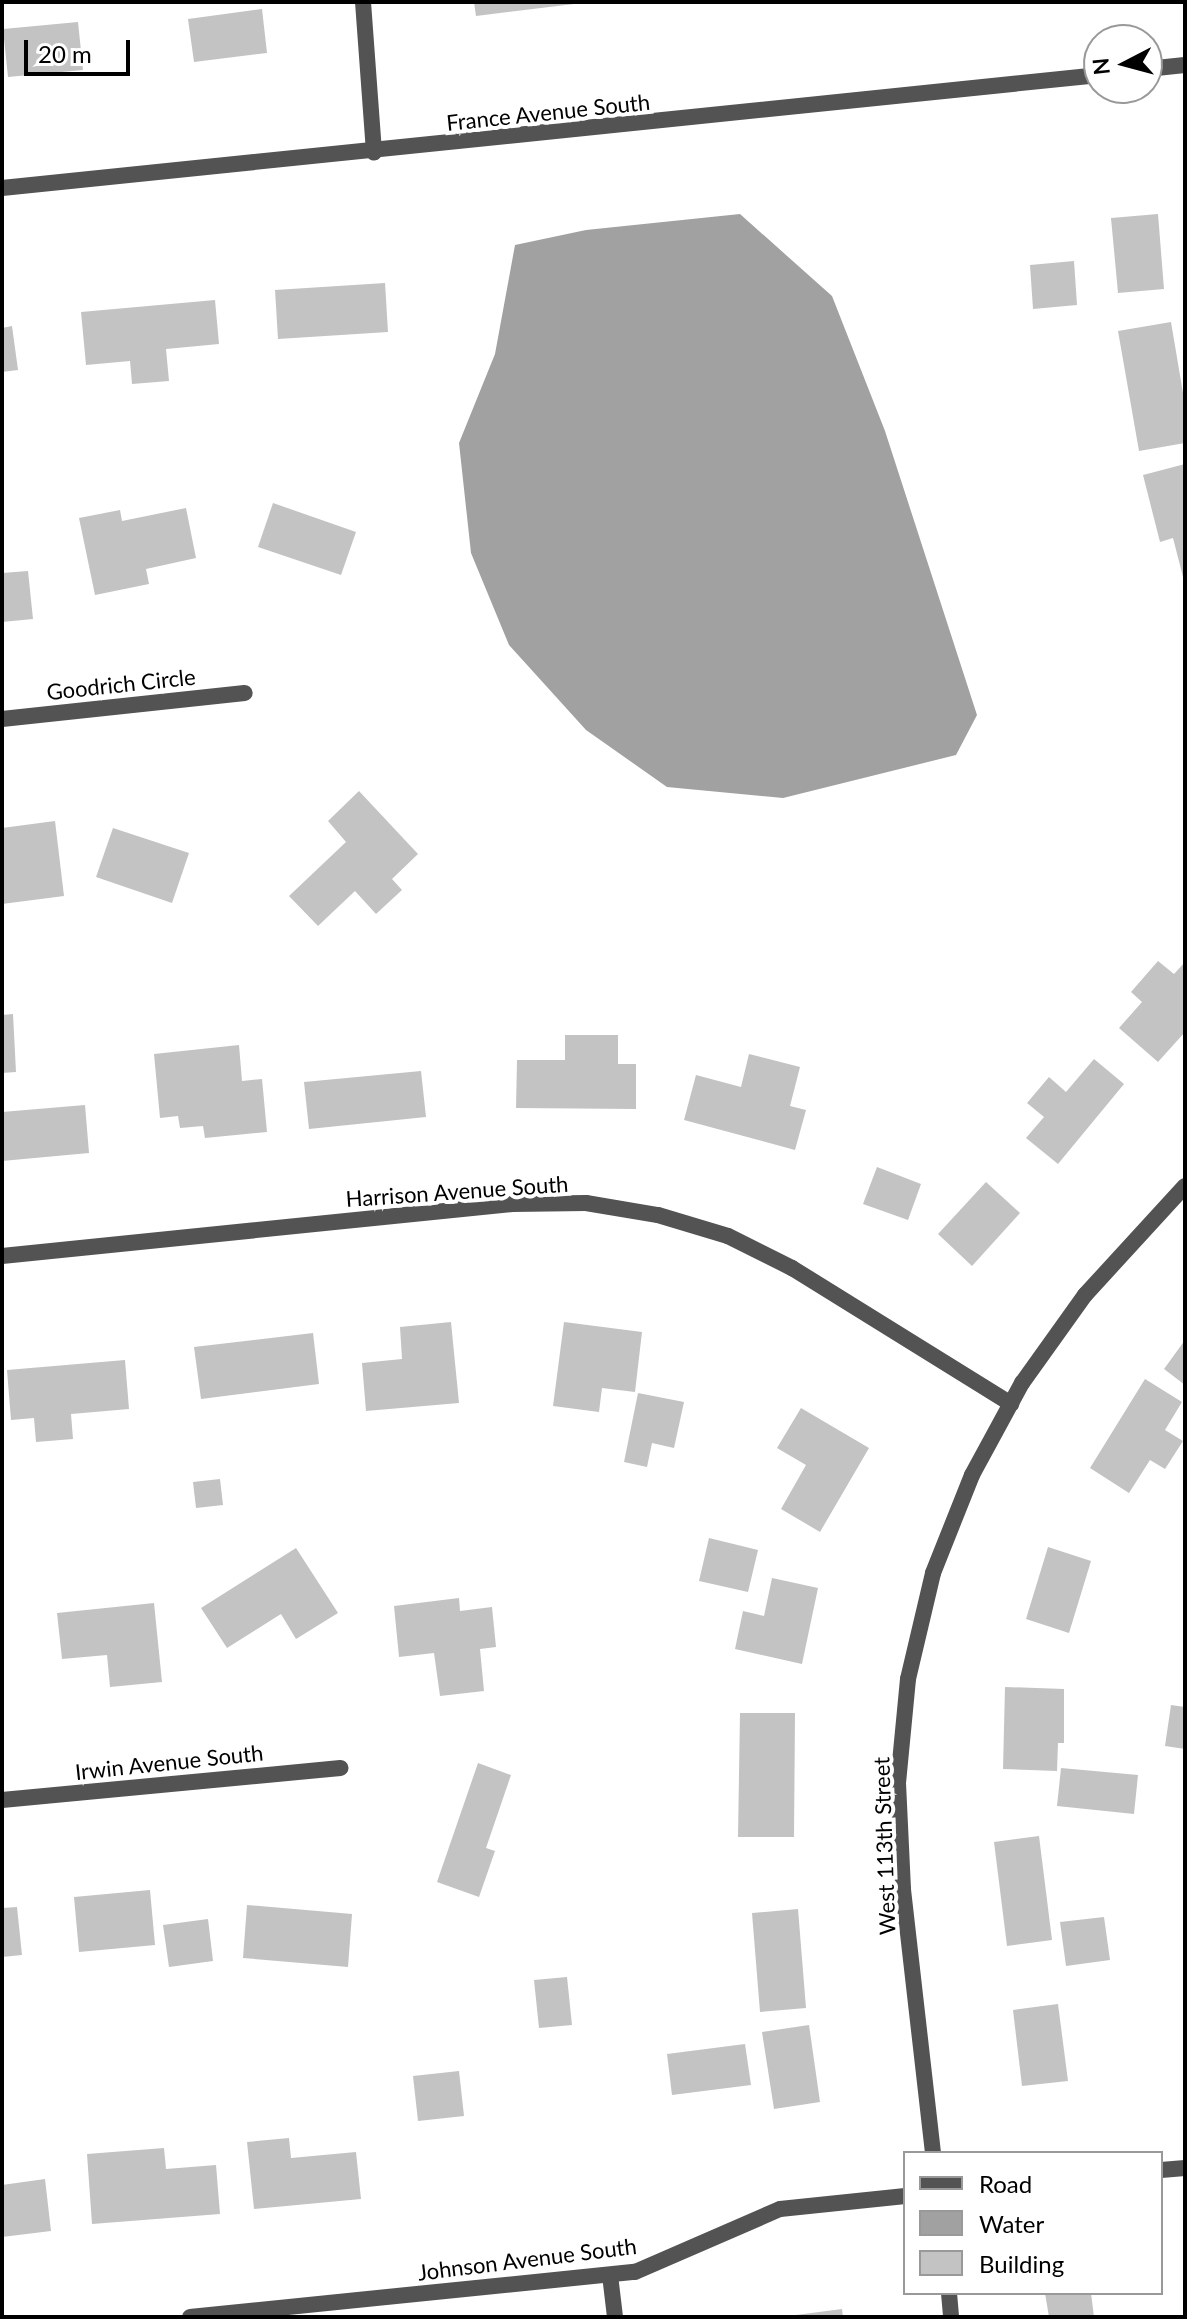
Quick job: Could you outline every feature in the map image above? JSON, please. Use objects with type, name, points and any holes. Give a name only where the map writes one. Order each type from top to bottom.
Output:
[{"type":"street","points":[[363,2],[374,153]]},
{"type":"street","points":[[1163,67],[1185,65]]},
{"type":"street","name":"France Avenue South","points":[[2,188],[374,153],[1083,77]]},
{"type":"street","name":"Goodrich Circle","points":[[2,719],[245,693]]},
{"type":"street","name":"West 113th Street","points":[[933,2151],[903,1889],[898,1783],[908,1679],[933,1573],[972,1475],[1011,1404],[1085,1295],[1185,1186]]},
{"type":"street","name":"Harrison Avenue South","points":[[2,1256],[512,1204],[586,1203],[658,1215],[728,1236],[792,1268],[1011,1404]]},
{"type":"street","name":"Irwin Avenue South","points":[[2,1800],[340,1768]]},
{"type":"street","points":[[1163,2170],[1185,2168]]},
{"type":"street","name":"Johnson Avenue South","points":[[190,2317],[635,2272],[780,2209],[903,2196]]},
{"type":"street","points":[[610,2275],[615,2317]]},
{"type":"street","points":[[949,2295],[951,2317]]},
{"type":"water","points":[[740,214],[832,296],[885,431],[977,715],[956,755],[783,798],[667,787],[586,730],[509,645],[471,553],[459,443],[495,354],[515,245],[586,230]]},
{"type":"building","points":[[474,2],[573,2],[574,4],[476,16]]},
{"type":"building","points":[[262,9],[267,53],[194,62],[188,19]]},
{"type":"building","points":[[78,22],[83,70],[8,77],[3,29]]},
{"type":"building","points":[[1158,214],[1164,289],[1118,293],[1111,218]]},
{"type":"building","points":[[1074,261],[1077,305],[1033,309],[1030,265]]},
{"type":"building","points":[[385,283],[388,332],[278,339],[275,290]]},
{"type":"building","points":[[215,300],[219,344],[166,349],[169,381],[132,384],[130,361],[86,365],[81,312]]},
{"type":"building","points":[[1171,322],[1185,405],[1185,443],[1139,451],[1118,331]]},
{"type":"building","points":[[12,326],[18,370],[2,372],[2,328]]},
{"type":"building","points":[[1185,464],[1184,581],[1173,538],[1160,542],[1143,475]]},
{"type":"building","points":[[273,503],[356,532],[341,575],[258,547]]},
{"type":"building","points":[[186,508],[196,558],[146,569],[149,584],[95,595],[79,518],[120,510],[122,521]]},
{"type":"building","points":[[28,571],[33,619],[2,622],[2,573]]},
{"type":"building","points":[[359,791],[418,854],[392,879],[402,890],[376,914],[355,891],[318,926],[289,896],[346,842],[328,821]]},
{"type":"building","points":[[55,821],[64,896],[2,904],[2,828]]},
{"type":"building","points":[[113,828],[189,853],[172,903],[96,877]]},
{"type":"building","points":[[1158,961],[1174,974],[1185,962],[1185,1032],[1158,1062],[1119,1028],[1142,1002],[1131,992]]},
{"type":"building","points":[[13,1014],[16,1072],[2,1073],[2,1015]]},
{"type":"building","points":[[565,1035],[618,1035],[618,1064],[636,1064],[636,1109],[516,1108],[517,1060],[565,1060]]},
{"type":"building","points":[[239,1045],[242,1081],[262,1079],[267,1132],[205,1138],[203,1126],[180,1128],[178,1116],[160,1118],[154,1054]]},
{"type":"building","points":[[749,1054],[800,1067],[790,1106],[806,1110],[795,1150],[684,1120],[696,1075],[741,1087]]},
{"type":"building","points":[[1094,1059],[1124,1084],[1058,1164],[1026,1138],[1044,1117],[1027,1103],[1049,1077],[1066,1092]]},
{"type":"building","points":[[421,1071],[426,1117],[309,1129],[304,1082]]},
{"type":"building","points":[[85,1105],[89,1153],[2,1161],[2,1112]]},
{"type":"building","points":[[877,1167],[921,1184],[908,1220],[863,1204]]},
{"type":"building","points":[[986,1182],[1020,1213],[972,1266],[938,1234]]},
{"type":"building","points":[[451,1322],[459,1403],[366,1411],[362,1363],[402,1359],[400,1327]]},
{"type":"building","points":[[564,1322],[642,1332],[635,1392],[602,1388],[599,1412],[553,1406]]},
{"type":"building","points":[[313,1333],[319,1384],[201,1399],[194,1347]]},
{"type":"building","points":[[1185,1340],[1185,1385],[1164,1369]]},
{"type":"building","points":[[125,1360],[129,1409],[71,1414],[73,1439],[36,1442],[34,1418],[11,1420],[7,1370]]},
{"type":"building","points":[[1145,1379],[1182,1402],[1165,1430],[1183,1441],[1165,1469],[1150,1460],[1129,1493],[1090,1468]]},
{"type":"building","points":[[638,1393],[684,1402],[674,1448],[652,1443],[647,1467],[624,1462]]},
{"type":"building","points":[[801,1408],[869,1448],[820,1532],[781,1509],[806,1465],[777,1448]]},
{"type":"building","points":[[220,1479],[223,1505],[196,1508],[193,1482]]},
{"type":"building","points":[[709,1538],[758,1550],[748,1592],[699,1581]]},
{"type":"building","points":[[1048,1547],[1091,1561],[1069,1633],[1026,1619]]},
{"type":"building","points":[[296,1548],[338,1613],[296,1639],[281,1614],[227,1648],[201,1608]]},
{"type":"building","points":[[772,1578],[818,1588],[802,1664],[735,1649],[743,1611],[764,1616]]},
{"type":"building","points":[[459,1598],[460,1611],[492,1607],[496,1647],[480,1649],[484,1691],[440,1696],[434,1653],[399,1657],[394,1606]]},
{"type":"building","points":[[154,1603],[162,1682],[110,1687],[107,1655],[62,1659],[57,1613]]},
{"type":"building","points":[[1005,1687],[1064,1689],[1064,1743],[1058,1743],[1057,1771],[1003,1769]]},
{"type":"building","points":[[1171,1705],[1185,1707],[1185,1749],[1165,1746]]},
{"type":"building","points":[[740,1713],[795,1713],[794,1837],[738,1837]]},
{"type":"building","points":[[478,1763],[511,1775],[486,1848],[495,1851],[479,1897],[437,1882]]},
{"type":"building","points":[[1061,1768],[1138,1775],[1134,1814],[1057,1806]]},
{"type":"building","points":[[1039,1836],[1052,1940],[1007,1946],[994,1842]]},
{"type":"building","points":[[150,1890],[155,1945],[79,1952],[74,1897]]},
{"type":"building","points":[[247,1905],[352,1914],[348,1967],[243,1958]]},
{"type":"building","points":[[17,1907],[22,1955],[2,1957],[2,1908]]},
{"type":"building","points":[[798,1909],[806,2008],[760,2012],[752,1913]]},
{"type":"building","points":[[1104,1917],[1110,1960],[1066,1966],[1060,1922]]},
{"type":"building","points":[[208,1919],[213,1961],[169,1967],[163,1925]]},
{"type":"building","points":[[567,1977],[572,2025],[539,2028],[534,1980]]},
{"type":"building","points":[[1058,2004],[1068,2081],[1022,2086],[1013,2010]]},
{"type":"building","points":[[809,2025],[820,2102],[774,2109],[762,2032]]},
{"type":"building","points":[[745,2044],[751,2085],[672,2095],[667,2054]]},
{"type":"building","points":[[459,2071],[464,2116],[418,2121],[413,2076]]},
{"type":"building","points":[[289,2138],[291,2158],[356,2152],[361,2199],[254,2209],[247,2142]]},
{"type":"building","points":[[164,2148],[166,2169],[216,2165],[220,2214],[92,2224],[87,2154]]},
{"type":"building","points":[[45,2179],[51,2231],[2,2237],[2,2185]]},
{"type":"building","points":[[1045,2295],[1091,2295],[1094,2317],[1049,2317]]},
{"type":"building","points":[[842,2309],[843,2317],[796,2317],[796,2315]]}]
